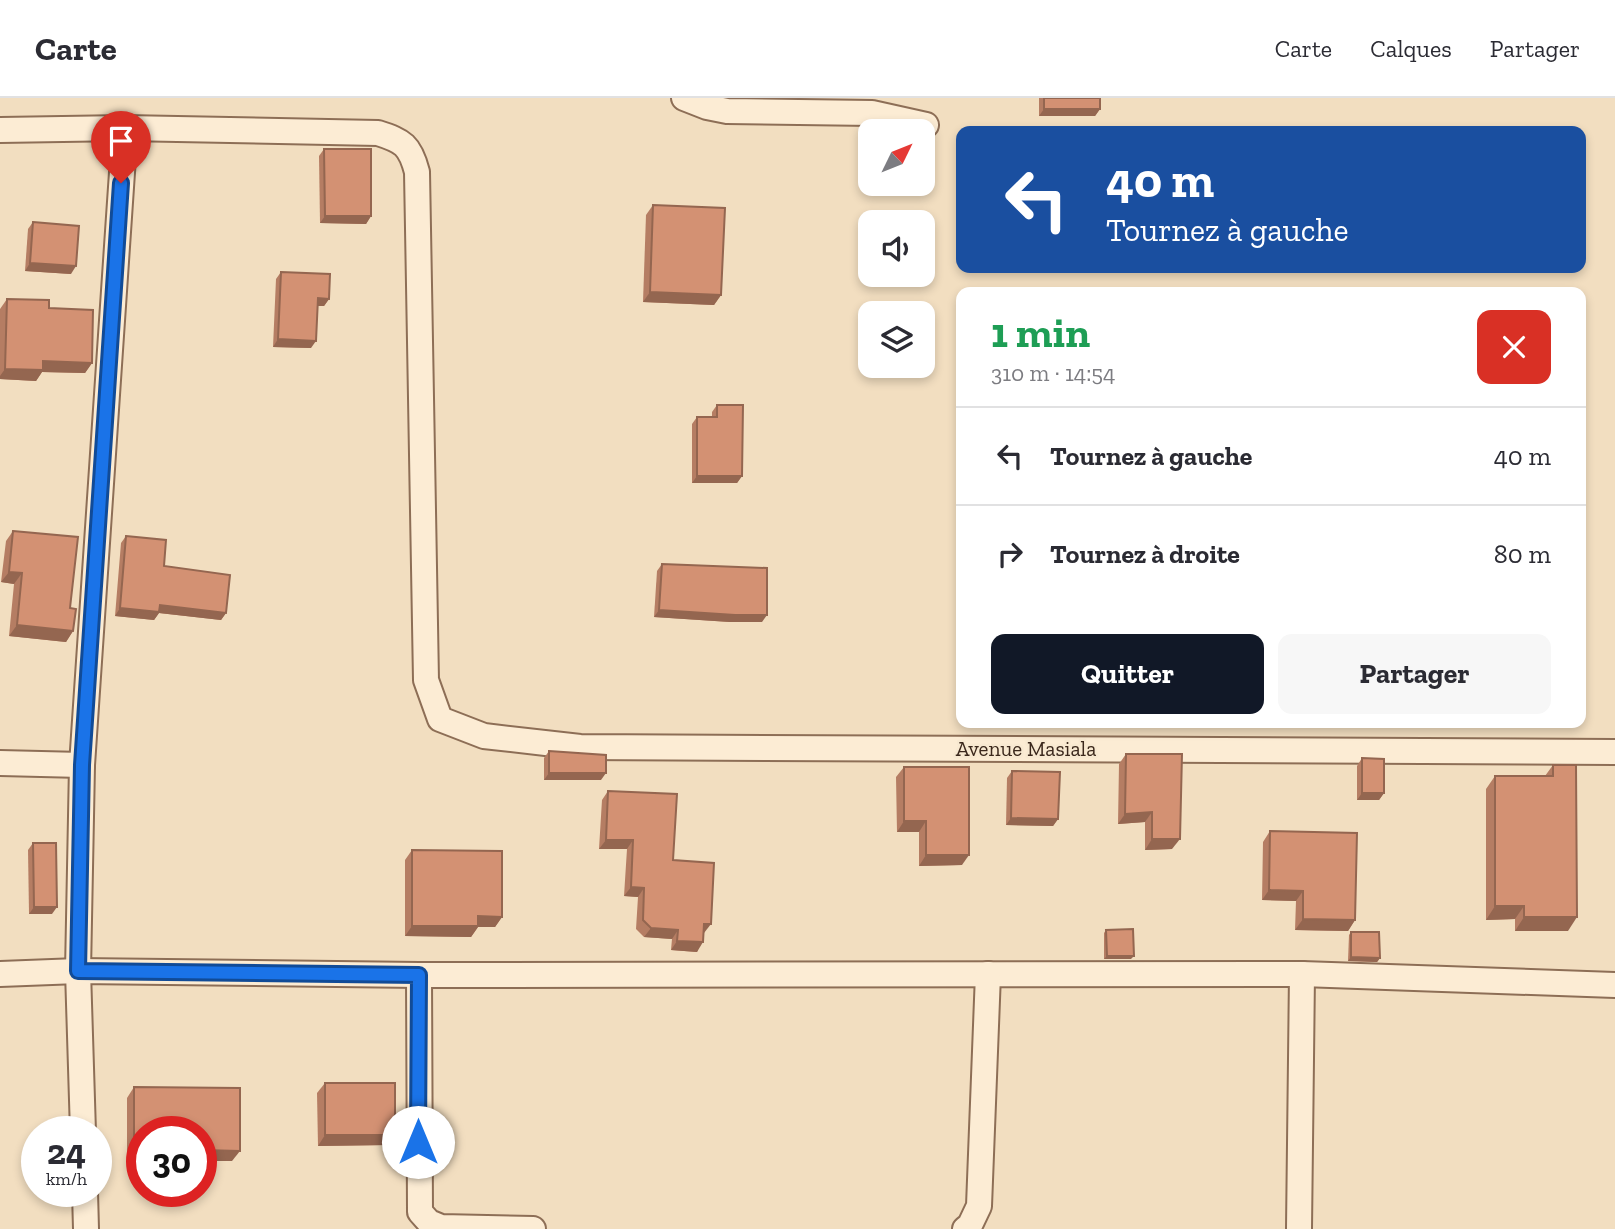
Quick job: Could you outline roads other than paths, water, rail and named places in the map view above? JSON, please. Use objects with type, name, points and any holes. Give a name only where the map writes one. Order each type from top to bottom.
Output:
[{"type":"street","points":[[684,98],[727,111],[873,106],[909,119]]},
{"type":"street","points":[[0,130],[125,128],[82,765],[78,971],[83,1116]]},
{"type":"street","name":"Avenue Masiala","points":[[125,128],[378,133],[400,140],[413,155],[417,186],[426,680],[440,719],[484,736],[580,747],[1615,752]]},
{"type":"street","points":[[0,763],[82,765]]},
{"type":"street","points":[[0,974],[78,971],[419,975],[1302,974],[1615,985]]},
{"type":"street","points":[[965,1229],[971,1224],[979,1206],[988,974]]},
{"type":"street","points":[[1300,1229],[1302,974]]},
{"type":"street","points":[[419,975],[419,1212],[429,1222],[441,1227],[533,1229]]},
{"type":"street","points":[[85,1207],[86,1229]]}]
